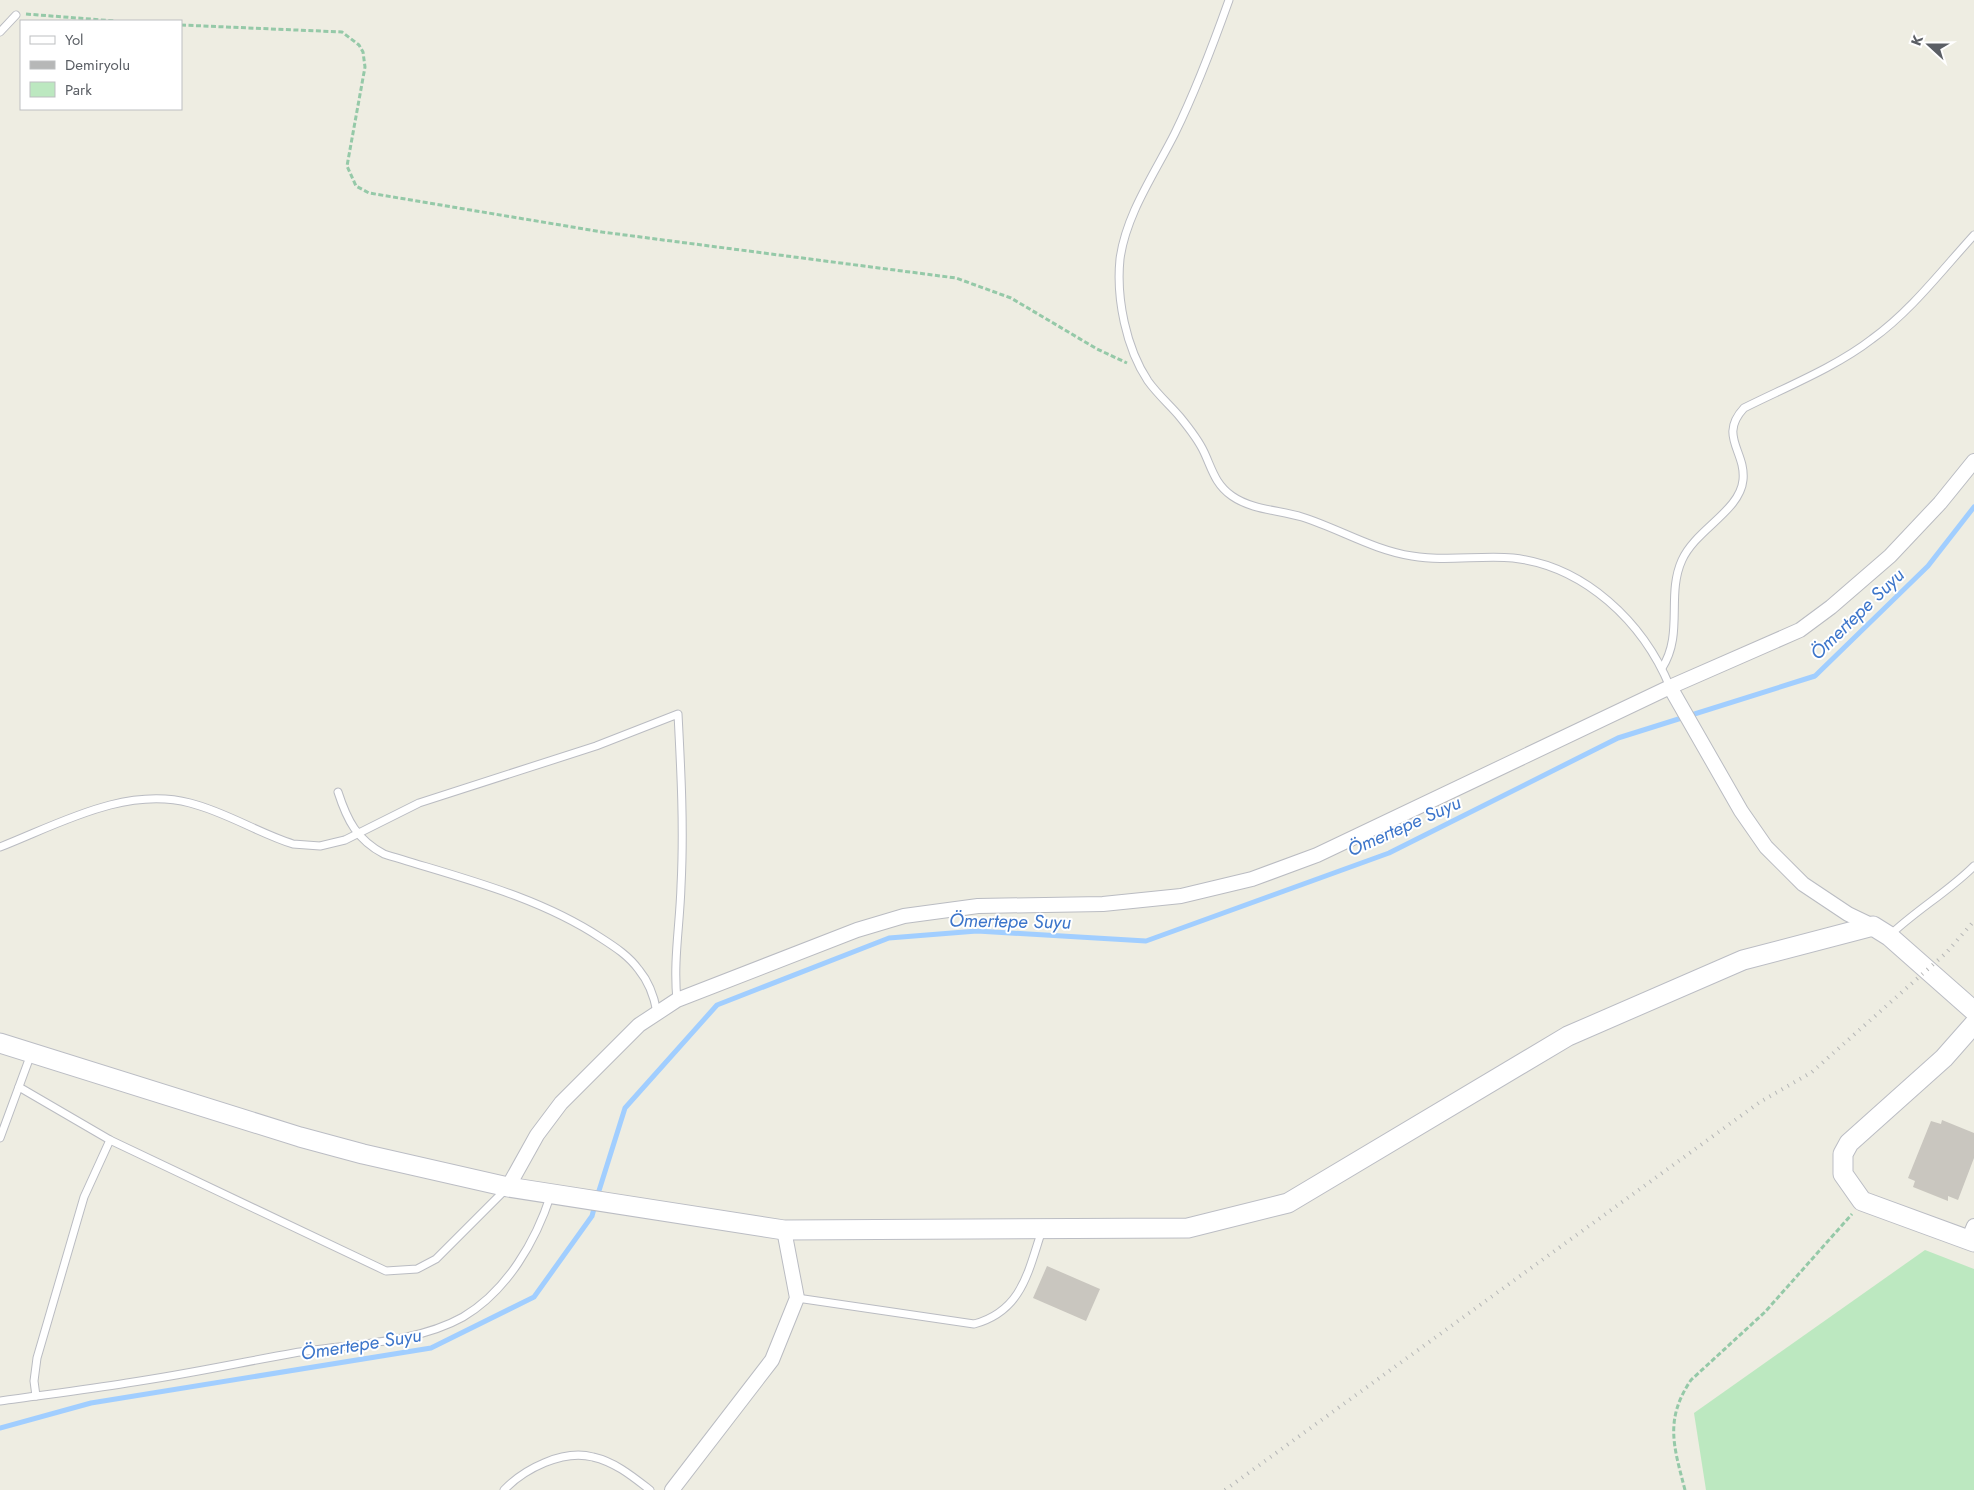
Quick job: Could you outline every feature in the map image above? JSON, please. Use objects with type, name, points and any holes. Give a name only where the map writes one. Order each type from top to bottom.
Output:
[{"type":"street","points":[[508,1187],[537,1135],[560,1104],[638,1025],[676,1000],[857,930],[904,916],[978,906],[1103,904],[1142,901],[1181,896],[1252,879],[1285,868],[1348,841],[1670,687],[1800,630],[1861,582],[1916,530],[1974,461]]},
{"type":"street","points":[[1670,687],[1741,811],[1766,848],[1784,867],[1824,900],[1889,936],[1974,1011]]},
{"type":"street","points":[[0,1043],[300,1137],[380,1158],[508,1187],[784,1230],[1188,1228],[1288,1203],[1568,1036],[1743,960],[1873,926]]},
{"type":"street","points":[[1972,1236],[1862,1201],[1843,1174],[1843,1154],[1849,1143],[1944,1058],[1974,1024]]},
{"type":"street","points":[[672,1490],[772,1360],[797,1298],[784,1230]]},
{"type":"lane","points":[[1229,0],[1192,95],[1134,211],[1120,257],[1119,291],[1129,339],[1139,366],[1155,391],[1182,419],[1198,440],[1214,478],[1222,488],[1240,501],[1302,517],[1388,551],[1434,559],[1513,558],[1560,571],[1590,587],[1617,608],[1641,634],[1662,668],[1670,687]]},
{"type":"lane","points":[[0,32],[16,15]]},
{"type":"lane","points":[[1662,668],[1673,645],[1675,586],[1681,561],[1696,538],[1735,502],[1742,487],[1743,469],[1732,434],[1738,414],[1744,408],[1837,362],[1874,338],[1903,311],[1974,235]]},
{"type":"lane","points":[[0,847],[89,811],[116,804],[160,799],[192,803],[293,844],[320,846],[357,834],[419,803],[596,746],[678,714],[683,810],[681,886],[675,956],[676,1000]]},
{"type":"lane","points":[[338,792],[346,818],[357,834],[384,854],[514,895],[562,915],[623,953],[639,970],[651,990],[657,1012]]},
{"type":"lane","points":[[1889,936],[1905,921],[1946,892],[1974,866]]},
{"type":"lane","points":[[0,1138],[31,1054]]},
{"type":"lane","points":[[19,1087],[110,1140],[386,1271],[416,1269],[436,1259],[508,1187]]},
{"type":"lane","points":[[36,1396],[35,1370],[45,1330],[84,1197],[110,1140]]},
{"type":"lane","points":[[0,1401],[127,1383],[295,1353],[403,1337],[444,1326],[476,1308],[506,1278],[538,1229],[555,1194]]},
{"type":"lane","points":[[797,1298],[974,1324],[985,1321],[1004,1310],[1020,1291],[1043,1228]]},
{"type":"lane","points":[[504,1490],[522,1474],[544,1464],[566,1458],[590,1456],[619,1467],[650,1490]]},
{"type":"path","points":[[16,15],[98,20]]},
{"type":"path","points":[[182,25],[267,30],[336,30],[354,39],[363,52],[365,67],[347,166],[356,186],[369,193],[602,232],[956,278],[1011,298],[1110,357],[1139,366]]},
{"type":"path","points":[[1685,1490],[1674,1448],[1673,1427],[1676,1407],[1685,1389],[1691,1380],[1765,1312],[1862,1201]]},
{"type":"green space","points":[[1925,1250],[1974,1269],[1974,1490],[1706,1490],[1694,1413]]},
{"type":"building","points":[[1942,1120],[1974,1133],[1974,1158],[1958,1200],[1948,1196],[1948,1201],[1913,1187],[1915,1181],[1908,1178],[1931,1121],[1941,1124]]},
{"type":"building","points":[[1047,1266],[1100,1289],[1086,1321],[1033,1298]]},
{"type":"waterway","name":"Ömertepe Suyu","points":[[597,1197],[625,1108],[717,1005],[889,938],[977,931],[1146,941],[1389,853],[1618,738],[1815,676],[1928,566],[1974,507]]},
{"type":"waterway","name":"Ömertepe Suyu","points":[[0,1428],[91,1403],[431,1348],[534,1297],[592,1216],[595,1205]]},
{"type":"railway","points":[[1225,1490],[1760,1102],[1812,1072],[1946,953],[1974,921]]}]
